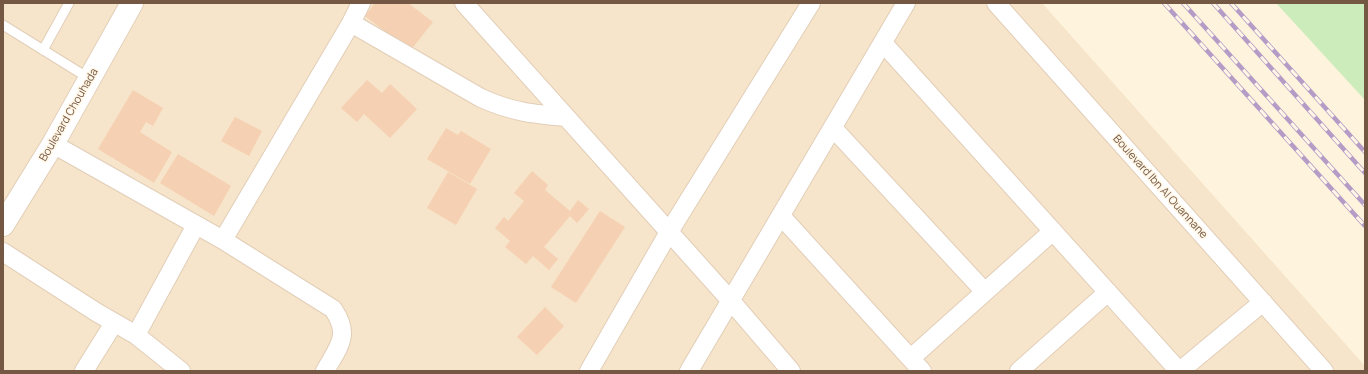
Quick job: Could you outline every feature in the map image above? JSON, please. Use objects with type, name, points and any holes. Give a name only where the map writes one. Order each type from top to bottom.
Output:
[{"type":"street","name":"Boulevard Chouhada","points":[[4,219],[54,144],[132,3]]},
{"type":"street","points":[[223,240],[351,23],[361,3]]},
{"type":"street","points":[[464,3],[731,301],[791,371]]},
{"type":"street","points":[[589,371],[669,232],[811,3]]},
{"type":"street","points":[[689,371],[906,3]]},
{"type":"street","name":"Boulevard Ibn Al Ouannane","points":[[996,3],[1324,371]]},
{"type":"street","points":[[351,23],[501,108],[517,112],[566,117]]},
{"type":"street","points":[[883,43],[1180,371],[1263,302]]},
{"type":"street","points":[[832,128],[985,292]]},
{"type":"street","points":[[54,144],[223,240],[333,309],[344,330],[343,339],[325,371]]},
{"type":"street","points":[[781,216],[916,365],[985,292],[1053,231]]},
{"type":"street","points":[[136,335],[196,225]]},
{"type":"street","points":[[3,252],[114,323],[136,335],[181,371]]},
{"type":"street","points":[[1019,371],[1108,292]]},
{"type":"street","points":[[84,371],[114,323]]},
{"type":"lane","points":[[43,50],[69,3]]},
{"type":"lane","points":[[3,25],[90,79]]},
{"type":"shaded area","points":[[3,3],[1042,3],[1365,366],[1365,371],[3,371]]},
{"type":"green space","points":[[1276,3],[1365,3],[1365,100]]},
{"type":"building","points":[[375,3],[408,3],[433,22],[410,51],[365,16]]},
{"type":"building","points":[[367,80],[382,93],[390,84],[417,109],[390,138],[364,114],[357,122],[341,108]]},
{"type":"building","points":[[133,90],[163,108],[153,126],[146,122],[140,132],[172,152],[154,183],[98,149]]},
{"type":"building","points":[[235,117],[262,131],[249,156],[221,141]]},
{"type":"building","points":[[446,128],[458,135],[461,131],[491,149],[470,184],[427,159]]},
{"type":"building","points":[[178,154],[231,186],[214,216],[160,183]]},
{"type":"building","points":[[532,171],[548,185],[545,190],[570,211],[578,200],[589,209],[577,223],[570,216],[544,247],[558,259],[549,270],[533,256],[526,264],[505,247],[510,241],[495,228],[504,217],[508,221],[524,201],[514,193]]},
{"type":"building","points":[[448,172],[477,189],[456,225],[427,208]]},
{"type":"building","points":[[600,211],[625,227],[576,303],[551,287]]},
{"type":"building","points":[[545,307],[564,326],[537,355],[517,337]]},
{"type":"railway","points":[[1164,3],[1365,226]]},
{"type":"railway","points":[[1183,3],[1365,205]]},
{"type":"railway","points":[[1213,3],[1365,173]]},
{"type":"railway","points":[[1231,3],[1365,152]]}]
